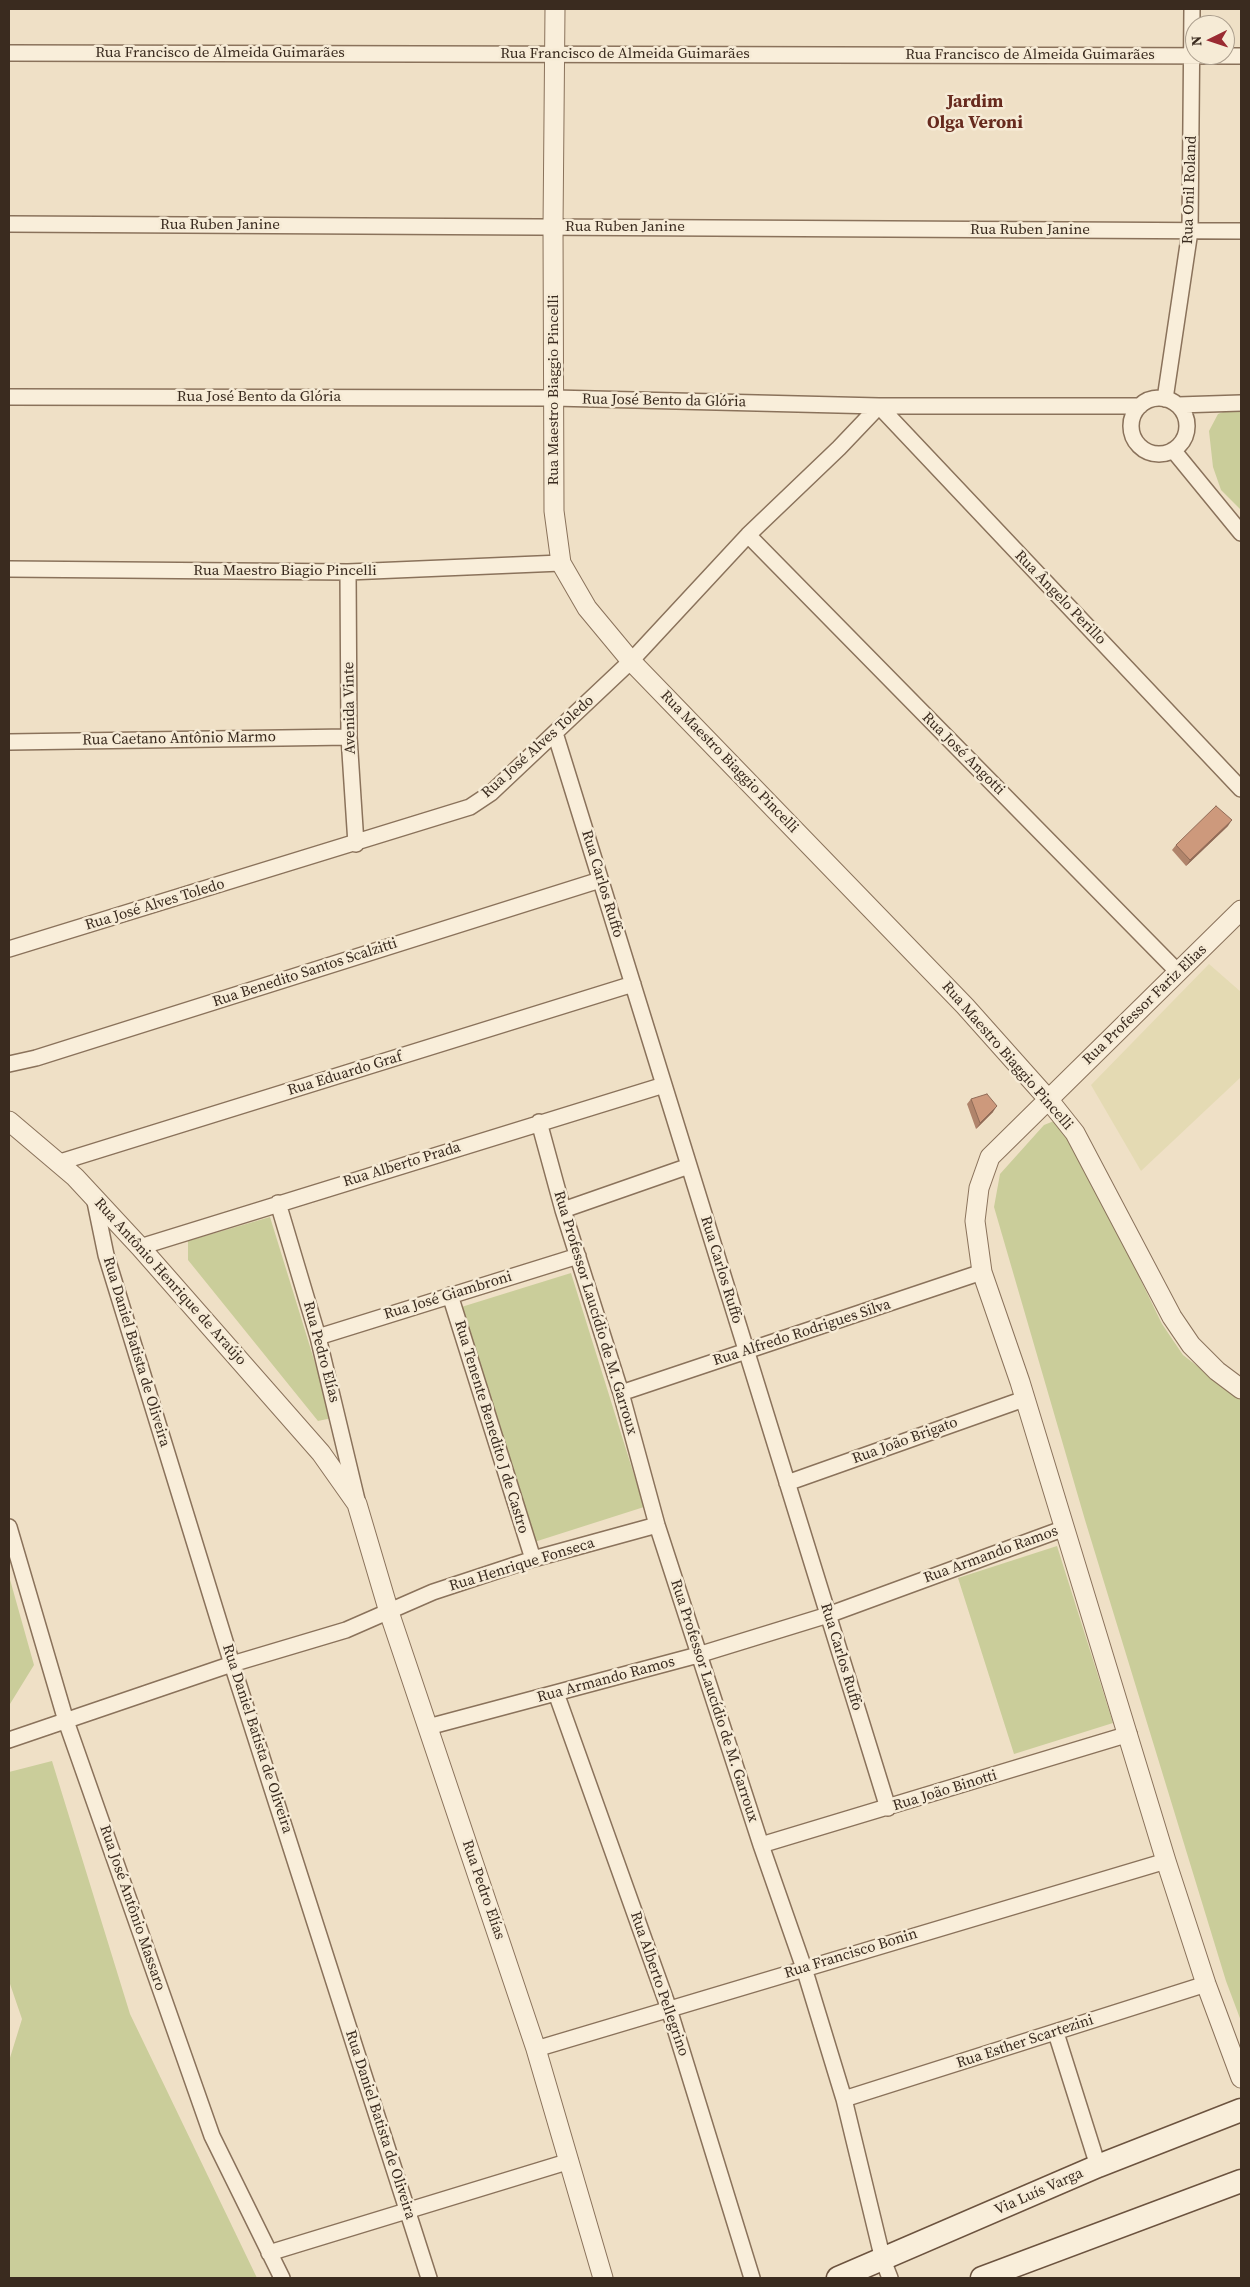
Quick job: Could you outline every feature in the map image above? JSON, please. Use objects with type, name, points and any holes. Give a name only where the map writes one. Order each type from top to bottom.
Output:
[{"type":"main road","name":"Via Luís Varga","points":[[838,2278],[887,2269],[1098,2166],[1241,2110]]},
{"type":"main road","points":[[982,2278],[1241,2181]]},
{"type":"street","name":"Rua Maestro Biaggio Pincelli","points":[[555,9],[553,227],[554,511],[561,563],[587,608],[631,661],[965,1006],[1048,1100],[1075,1133],[1172,1317],[1191,1345],[1217,1371],[1241,1389]]},
{"type":"street","name":"Rua Francisco de Almeida Guimarães","points":[[9,53],[1185,55]]},
{"type":"street","name":"Rua Onil Roland","points":[[1171,402],[1190,231],[1193,65]]},
{"type":"street","name":"Rua Ruben Janine","points":[[9,224],[1241,231]]},
{"type":"street","name":"Rua José Bento da Glória","points":[[9,397],[554,398],[879,406],[1140,406]]},
{"type":"street","points":[[1171,402],[1186,420],[1187,429],[1180,444],[1173,450],[1156,454],[1148,451],[1135,439],[1132,422],[1140,406],[1147,401],[1241,403]]},
{"type":"street","name":"Rua José Alves Toledo","points":[[9,950],[356,844],[470,807],[491,793],[631,661],[748,535],[839,448],[879,406]]},
{"type":"street","name":"Rua Ângelo Perillo","points":[[879,406],[1241,789]]},
{"type":"street","points":[[1173,450],[1241,533]]},
{"type":"street","name":"Rua José Angotti","points":[[748,535],[1178,972]]},
{"type":"street","name":"Rua Maestro Biagio Pincelli","points":[[9,569],[348,572],[561,563]]},
{"type":"street","name":"Avenida Vinte","points":[[348,572],[349,737],[356,844]]},
{"type":"street","name":"Rua Carlos Ruffo","points":[[555,733],[888,1808]]},
{"type":"street","name":"Rua Caetano Antônio Marmo","points":[[9,742],[349,737]]},
{"type":"street","name":"Rua Benedito Santos Scalzitti","points":[[9,1064],[36,1058],[600,880]]},
{"type":"street","name":"Rua Professor Fariz Elias","points":[[1241,910],[990,1157],[979,1188],[975,1221],[982,1272],[1020,1382],[1129,1734],[1166,1861],[1206,1984],[1241,2078]]},
{"type":"street","name":"Rua Eduardo Graf","points":[[58,1163],[633,984]]},
{"type":"street","name":"Rua Alberto Prada","points":[[140,1247],[539,1122],[664,1085]]},
{"type":"street","name":"Rua Antônio Henrique de Araújo","points":[[9,1121],[94,1197],[322,1453]]},
{"type":"street","name":"Rua Professor Laucídio de M. Garroux","points":[[539,1122],[563,1210],[621,1393],[657,1524],[698,1655],[804,1968],[844,2099],[887,2269]]},
{"type":"street","points":[[563,1210],[689,1166]]},
{"type":"street","name":"Rua Daniel Batista de Oliveira","points":[[94,1197],[106,1255],[232,1664],[429,2278]]},
{"type":"street","name":"Rua Pedro Elías","points":[[278,1203],[318,1337],[358,1504],[389,1612],[536,2049],[603,2278]]},
{"type":"street","name":"Rua José Giambroni","points":[[318,1337],[578,1256]]},
{"type":"street","name":"Rua Alfredo Rodrigues Silva","points":[[621,1393],[982,1272]]},
{"type":"street","name":"Rua Tenente Benedito J de Castro","points":[[450,1296],[533,1559]]},
{"type":"street","name":"Rua João Brigato","points":[[787,1483],[1024,1398]]},
{"type":"street","name":"Rua Pedro Elías","points":[[322,1453],[358,1504]]},
{"type":"street","name":"Rua Henrique Fonseca","points":[[9,1740],[232,1664],[346,1630],[433,1592],[533,1559],[657,1524]]},
{"type":"street","name":"Rua José Antônio Massaro","points":[[9,1527],[66,1721],[212,2136],[282,2278]]},
{"type":"street","name":"Rua Armando Ramos","points":[[428,1726],[698,1655],[828,1615],[1065,1528]]},
{"type":"street","name":"Rua Alberto Pellegrino","points":[[556,1693],[669,2009],[752,2278]]},
{"type":"street","name":"Rua João Binotti","points":[[761,1845],[1129,1734]]},
{"type":"street","name":"Rua Francisco Bonin","points":[[536,2049],[1166,1861]]},
{"type":"street","name":"Rua Esther Scartezini","points":[[844,2099],[1206,1984]]},
{"type":"street","points":[[1056,2032],[1098,2166]]},
{"type":"street","points":[[269,2253],[570,2161]]},
{"type":"shaded area","points":[[1209,964],[1241,992],[1241,1077],[1141,1171],[1091,1085]]},
{"type":"green space","points":[[1241,406],[1241,510],[1221,490],[1213,467],[1209,431],[1218,414]]},
{"type":"green space","points":[[1054,1121],[1066,1126],[1162,1324],[1183,1355],[1241,1400],[1241,2021],[1226,1981],[1085,1520],[994,1207],[1000,1174],[1044,1125]]},
{"type":"green space","points":[[270,1217],[332,1418],[318,1421],[188,1260],[188,1241]]},
{"type":"green space","points":[[571,1273],[644,1507],[528,1544],[455,1309]]},
{"type":"green space","points":[[1057,1546],[1113,1723],[1014,1754],[958,1578]]},
{"type":"green space","points":[[9,1576],[34,1665],[10,1704],[9,1704]]},
{"type":"green space","points":[[52,1761],[130,2014],[257,2278],[9,2278],[9,2061],[22,2019],[9,1981],[9,1772]]},
{"type":"building","points":[[1216,806],[1232,820],[1190,860],[1176,845]]},
{"type":"building","points":[[987,1094],[997,1106],[980,1123],[971,1099]]},
{"type":"district","name":"Jardim Olga Veroni","points":[[975,112]]}]
